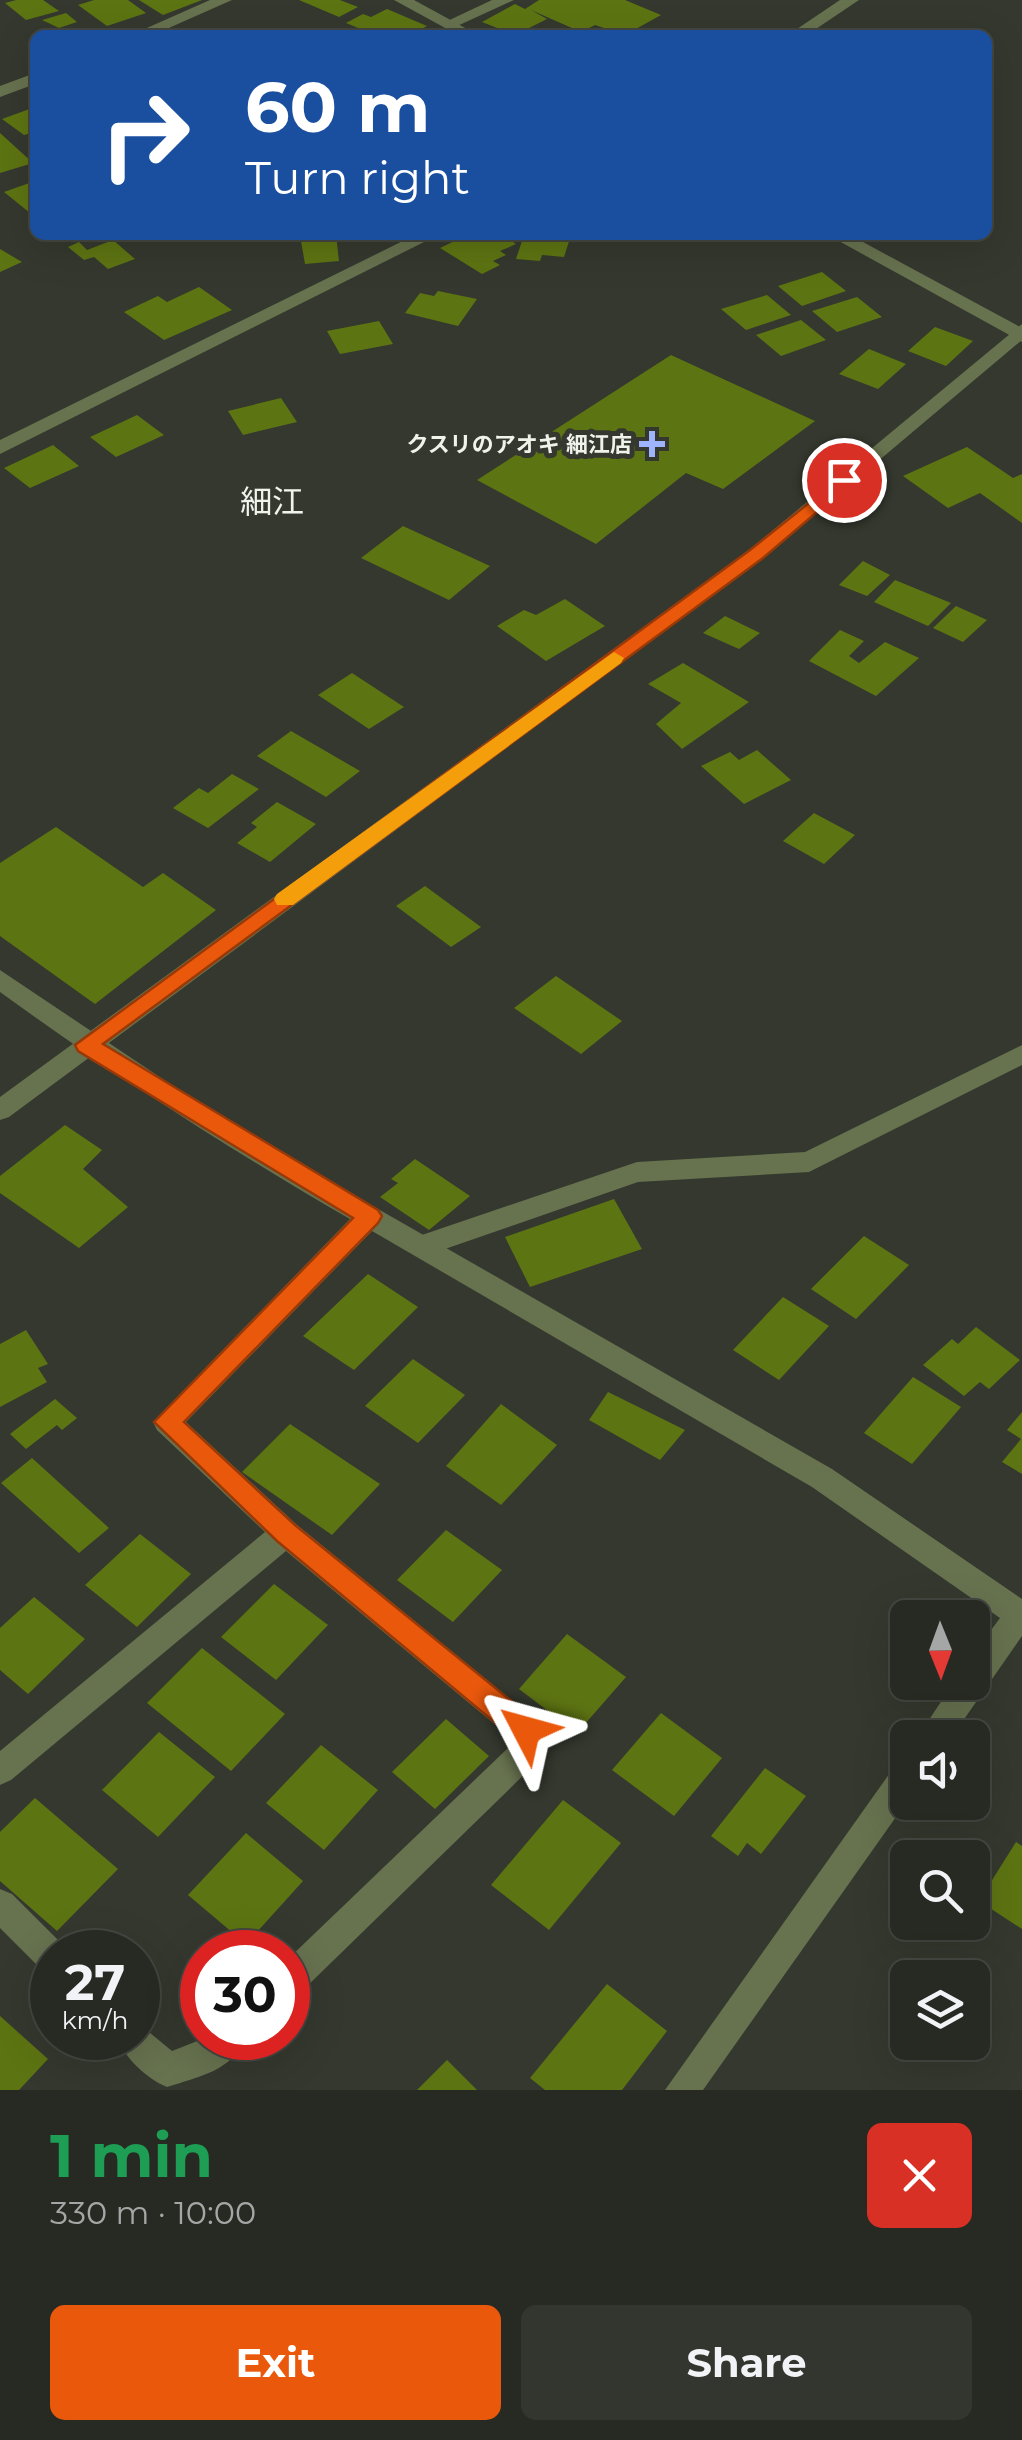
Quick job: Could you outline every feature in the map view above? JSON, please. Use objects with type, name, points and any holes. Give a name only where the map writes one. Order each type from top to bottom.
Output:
[{"type":"street","points":[[151,30],[224,0]]},
{"type":"street","points":[[402,0],[460,30]]},
{"type":"street","points":[[449,24],[506,0]]},
{"type":"street","points":[[804,30],[850,0]]},
{"type":"street","points":[[0,92],[30,80]]},
{"type":"street","points":[[0,448],[419,240]]},
{"type":"street","points":[[0,1110],[756,554],[1021,333],[846,240]]},
{"type":"street","points":[[0,978],[86,1045],[370,1216],[823,1478],[1021,1614],[990,1657]]},
{"type":"street","points":[[422,1246],[637,1172],[809,1162],[1022,1054]]},
{"type":"street","points":[[310,1960],[523,1755],[526,1730],[286,1533],[167,1422],[370,1216]]},
{"type":"street","points":[[0,1770],[286,1533]]},
{"type":"street","points":[[682,2090],[890,1797]]},
{"type":"street","points":[[0,1905],[30,1935]]},
{"type":"street","points":[[157,2060],[167,2070],[196,2060]]},
{"type":"building","points":[[43,0],[59,11],[26,20],[5,3]]},
{"type":"building","points":[[94,0],[128,0],[146,13],[107,26],[78,5]]},
{"type":"building","points":[[139,0],[202,0],[163,15]]},
{"type":"building","points":[[299,0],[340,0],[358,7],[339,17]]},
{"type":"building","points":[[539,0],[625,0],[661,15],[634,30],[610,30],[595,25],[576,30],[531,10],[547,19],[525,30],[502,30],[482,22],[515,4],[525,9]]},
{"type":"building","points":[[387,9],[427,26],[419,30],[363,30],[346,23],[363,14],[371,17]]},
{"type":"building","points":[[66,13],[77,22],[59,28],[42,20]]},
{"type":"building","points":[[30,109],[30,133],[24,135],[2,119]]},
{"type":"building","points":[[0,133],[30,164],[0,173]]},
{"type":"building","points":[[30,183],[30,213],[4,192]]},
{"type":"building","points":[[113,240],[135,259],[108,269],[94,257],[84,260],[68,247],[79,242],[87,250]]},
{"type":"building","points":[[337,240],[339,261],[305,264],[301,241]]},
{"type":"building","points":[[457,240],[510,240],[516,244],[500,251],[506,255],[493,261],[500,265],[482,274],[440,248]]},
{"type":"building","points":[[522,240],[569,240],[564,257],[516,259]]},
{"type":"building","points":[[0,249],[22,262],[0,272]]},
{"type":"building","points":[[822,272],[846,291],[802,306],[778,286]]},
{"type":"building","points":[[199,287],[232,310],[164,340],[124,312],[158,296],[167,302]]},
{"type":"building","points":[[438,291],[477,299],[458,326],[405,313],[420,293],[434,296]]},
{"type":"building","points":[[767,295],[791,315],[746,330],[721,309]]},
{"type":"building","points":[[857,297],[882,317],[837,332],[812,311]]},
{"type":"building","points":[[801,320],[826,340],[781,356],[756,335]]},
{"type":"building","points":[[379,321],[393,344],[340,354],[327,331]]},
{"type":"building","points":[[935,327],[973,341],[946,366],[908,351]]},
{"type":"building","points":[[869,349],[906,364],[878,389],[839,374]]},
{"type":"building","points":[[671,355],[815,421],[723,489],[686,473],[596,544],[477,480]]},
{"type":"building","points":[[281,398],[297,422],[243,435],[228,411]]},
{"type":"building","points":[[137,415],[164,435],[116,457],[90,437]]},
{"type":"building","points":[[53,445],[79,466],[30,488],[4,468]]},
{"type":"building","points":[[967,447],[1013,478],[1022,474],[1022,523],[980,493],[948,508],[903,476]]},
{"type":"building","points":[[403,526],[490,566],[449,600],[361,558]]},
{"type":"building","points":[[863,561],[890,575],[867,596],[839,585]]},
{"type":"building","points":[[895,580],[951,603],[928,626],[874,602]]},
{"type":"building","points":[[565,599],[605,626],[546,661],[497,626],[524,610],[536,615]]},
{"type":"building","points":[[956,606],[987,620],[963,642],[933,628]]},
{"type":"building","points":[[725,616],[760,633],[739,649],[703,633]]},
{"type":"building","points":[[840,630],[864,641],[849,656],[859,663],[885,642],[919,658],[876,696],[809,661]]},
{"type":"building","points":[[683,663],[749,702],[682,749],[656,724],[681,703],[648,684]]},
{"type":"building","points":[[352,673],[404,707],[369,729],[318,695]]},
{"type":"building","points":[[291,731],[360,771],[326,797],[257,756]]},
{"type":"building","points":[[757,750],[791,780],[744,804],[701,766],[730,752],[739,760]]},
{"type":"building","points":[[232,774],[259,789],[208,828],[173,808],[199,788],[208,793]]},
{"type":"building","points":[[277,802],[316,824],[270,862],[237,843],[257,827],[251,823]]},
{"type":"building","points":[[814,813],[855,835],[824,864],[783,841]]},
{"type":"building","points":[[56,827],[143,887],[163,873],[216,910],[95,1004],[0,936],[0,863]]},
{"type":"building","points":[[425,886],[481,927],[451,947],[396,906]]},
{"type":"building","points":[[556,976],[622,1021],[581,1054],[514,1008]]},
{"type":"building","points":[[65,1125],[102,1150],[83,1169],[128,1207],[79,1248],[0,1193],[0,1176]]},
{"type":"building","points":[[415,1159],[470,1196],[429,1230],[380,1197],[398,1183],[391,1179]]},
{"type":"building","points":[[614,1199],[642,1249],[530,1287],[505,1237]]},
{"type":"building","points":[[864,1236],[909,1265],[856,1319],[811,1289]]},
{"type":"building","points":[[368,1274],[418,1307],[354,1370],[303,1336]]},
{"type":"building","points":[[783,1297],[829,1326],[779,1380],[733,1350]]},
{"type":"building","points":[[976,1327],[1020,1360],[989,1389],[980,1382],[964,1396],[923,1365],[952,1339],[958,1344]]},
{"type":"building","points":[[26,1330],[48,1364],[38,1368],[47,1382],[0,1407],[0,1344]]},
{"type":"building","points":[[413,1359],[465,1395],[418,1443],[365,1406]]},
{"type":"building","points":[[913,1377],[961,1407],[912,1464],[864,1433]]},
{"type":"building","points":[[608,1392],[685,1430],[660,1460],[589,1420]]},
{"type":"building","points":[[55,1399],[77,1418],[62,1430],[57,1425],[26,1449],[10,1434]]},
{"type":"building","points":[[501,1404],[557,1445],[501,1505],[446,1466]]},
{"type":"building","points":[[1022,1412],[1022,1474],[1002,1462],[1021,1439],[1007,1430]]},
{"type":"building","points":[[290,1424],[380,1484],[332,1535],[242,1472]]},
{"type":"building","points":[[32,1458],[109,1528],[79,1553],[1,1483]]},
{"type":"building","points":[[446,1530],[502,1570],[453,1622],[397,1580]]},
{"type":"building","points":[[140,1534],[191,1574],[137,1627],[85,1585]]},
{"type":"building","points":[[274,1584],[328,1625],[276,1680],[221,1637]]},
{"type":"building","points":[[34,1597],[85,1639],[28,1694],[0,1670],[0,1628]]},
{"type":"building","points":[[567,1634],[626,1677],[577,1733],[519,1689]]},
{"type":"building","points":[[202,1648],[285,1714],[231,1771],[147,1703]]},
{"type":"building","points":[[661,1713],[722,1758],[674,1816],[612,1770]]},
{"type":"building","points":[[446,1719],[489,1756],[435,1809],[392,1772]]},
{"type":"building","points":[[159,1732],[215,1777],[158,1837],[102,1790]]},
{"type":"building","points":[[321,1745],[378,1790],[324,1850],[266,1803]]},
{"type":"building","points":[[765,1768],[806,1796],[761,1854],[747,1843],[738,1856],[711,1836]]},
{"type":"building","points":[[35,1798],[118,1869],[56,1930],[0,1881],[0,1832]]},
{"type":"building","points":[[563,1800],[621,1843],[549,1930],[491,1885]]},
{"type":"building","points":[[246,1833],[303,1881],[259,1930],[229,1930],[188,1895]]},
{"type":"building","points":[[1016,1842],[1022,1846],[1022,1929],[990,1908],[990,1883]]},
{"type":"building","points":[[607,1984],[667,2031],[622,2090],[545,2090],[530,2078]]},
{"type":"building","points":[[0,2016],[30,2043],[30,2060],[47,2060],[19,2090],[0,2090]]},
{"type":"building","points":[[447,2060],[477,2090],[417,2090]]},
{"type":"slow traffic","points":[[285,899],[614,658]]},
{"type":"place","name":"クスリのアオキ 細江店","points":[[652,444]]},
{"type":"district","name":"細江","points":[[272,501]]},
{"type":"route","points":[[526,1730],[286,1533],[167,1422],[370,1216],[86,1045],[756,554],[844,480]]}]
